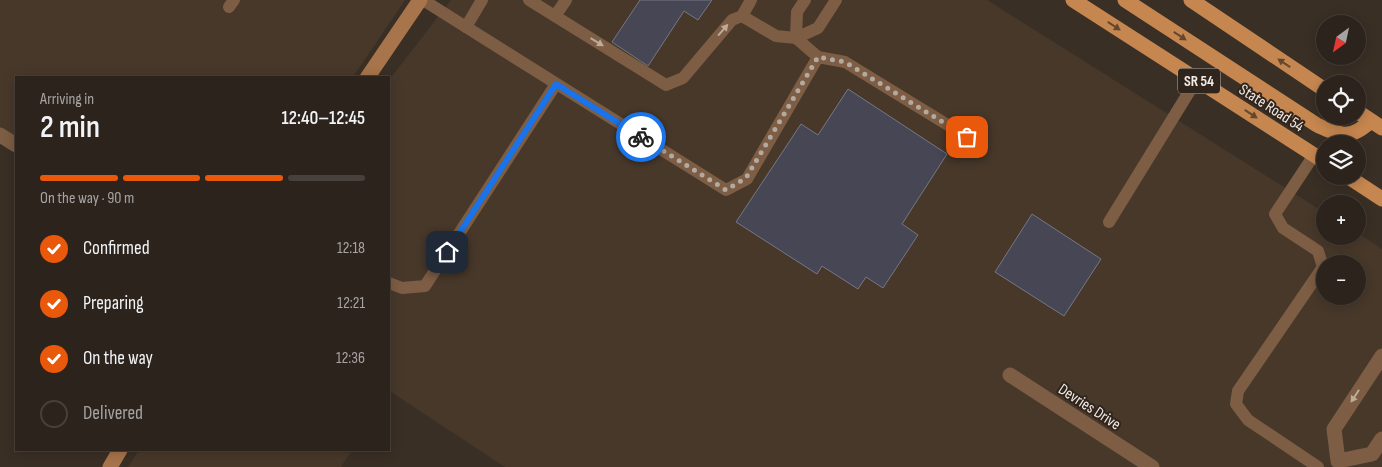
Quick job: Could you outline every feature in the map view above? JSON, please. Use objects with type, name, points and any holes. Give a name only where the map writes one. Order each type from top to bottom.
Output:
[{"type":"main road","points":[[368,76],[420,0]]},
{"type":"main road","name":"State Road 54","points":[[1073,0],[1316,156]]},
{"type":"main road","points":[[1125,0],[1317,125],[1347,135],[1377,124]]},
{"type":"main road","points":[[1191,0],[1316,84]]},
{"type":"main road","points":[[1366,117],[1377,124]]},
{"type":"main road","points":[[1361,185],[1382,199]]},
{"type":"main road","points":[[110,467],[119,451]]},
{"type":"street","points":[[0,135],[15,144]]},
{"type":"street","points":[[1382,356],[1334,429],[1340,465],[1372,454],[1382,439]]},
{"type":"street","name":"Devries Drive","points":[[1010,375],[1152,467]]},
{"type":"lane","points":[[423,0],[726,190],[746,178],[818,57]]},
{"type":"lane","points":[[466,27],[482,0]]},
{"type":"lane","points":[[529,0],[666,84],[683,78],[732,20],[742,16],[751,0]]},
{"type":"lane","points":[[555,16],[566,0]]},
{"type":"lane","points":[[796,38],[797,12],[805,0]]},
{"type":"lane","points":[[742,16],[776,36],[796,38],[818,28],[836,0]]},
{"type":"lane","points":[[796,38],[818,57],[845,62],[982,146]]},
{"type":"lane","points":[[1109,222],[1197,79]]},
{"type":"lane","points":[[390,283],[402,288],[425,286],[556,84]]},
{"type":"lane","points":[[1316,162],[1276,214],[1283,228],[1318,251],[1323,267],[1238,391],[1236,404],[1248,420],[1318,467]]},
{"type":"shaded area","points":[[0,0],[405,0],[354,76],[15,76],[15,144],[0,133]]},
{"type":"shaded area","points":[[451,0],[987,0],[1316,207],[1316,245],[1366,245],[1366,238],[1382,249],[1382,467],[505,467],[390,393],[390,79]]},
{"type":"shaded area","points":[[138,451],[351,451],[341,467],[128,467]]},
{"type":"building","points":[[640,0],[712,0],[698,20],[684,11],[648,66],[612,42]]},
{"type":"building","points":[[848,89],[947,154],[902,224],[918,235],[883,288],[866,277],[858,289],[822,266],[817,274],[736,222],[801,124],[818,135]]},
{"type":"building","points":[[1032,214],[1101,259],[1064,316],[995,272]]},
{"type":"way so far","points":[[641,137],[726,190],[746,178],[818,57],[845,62],[967,137]]},
{"type":"route","points":[[447,252],[556,84],[641,137]]}]
